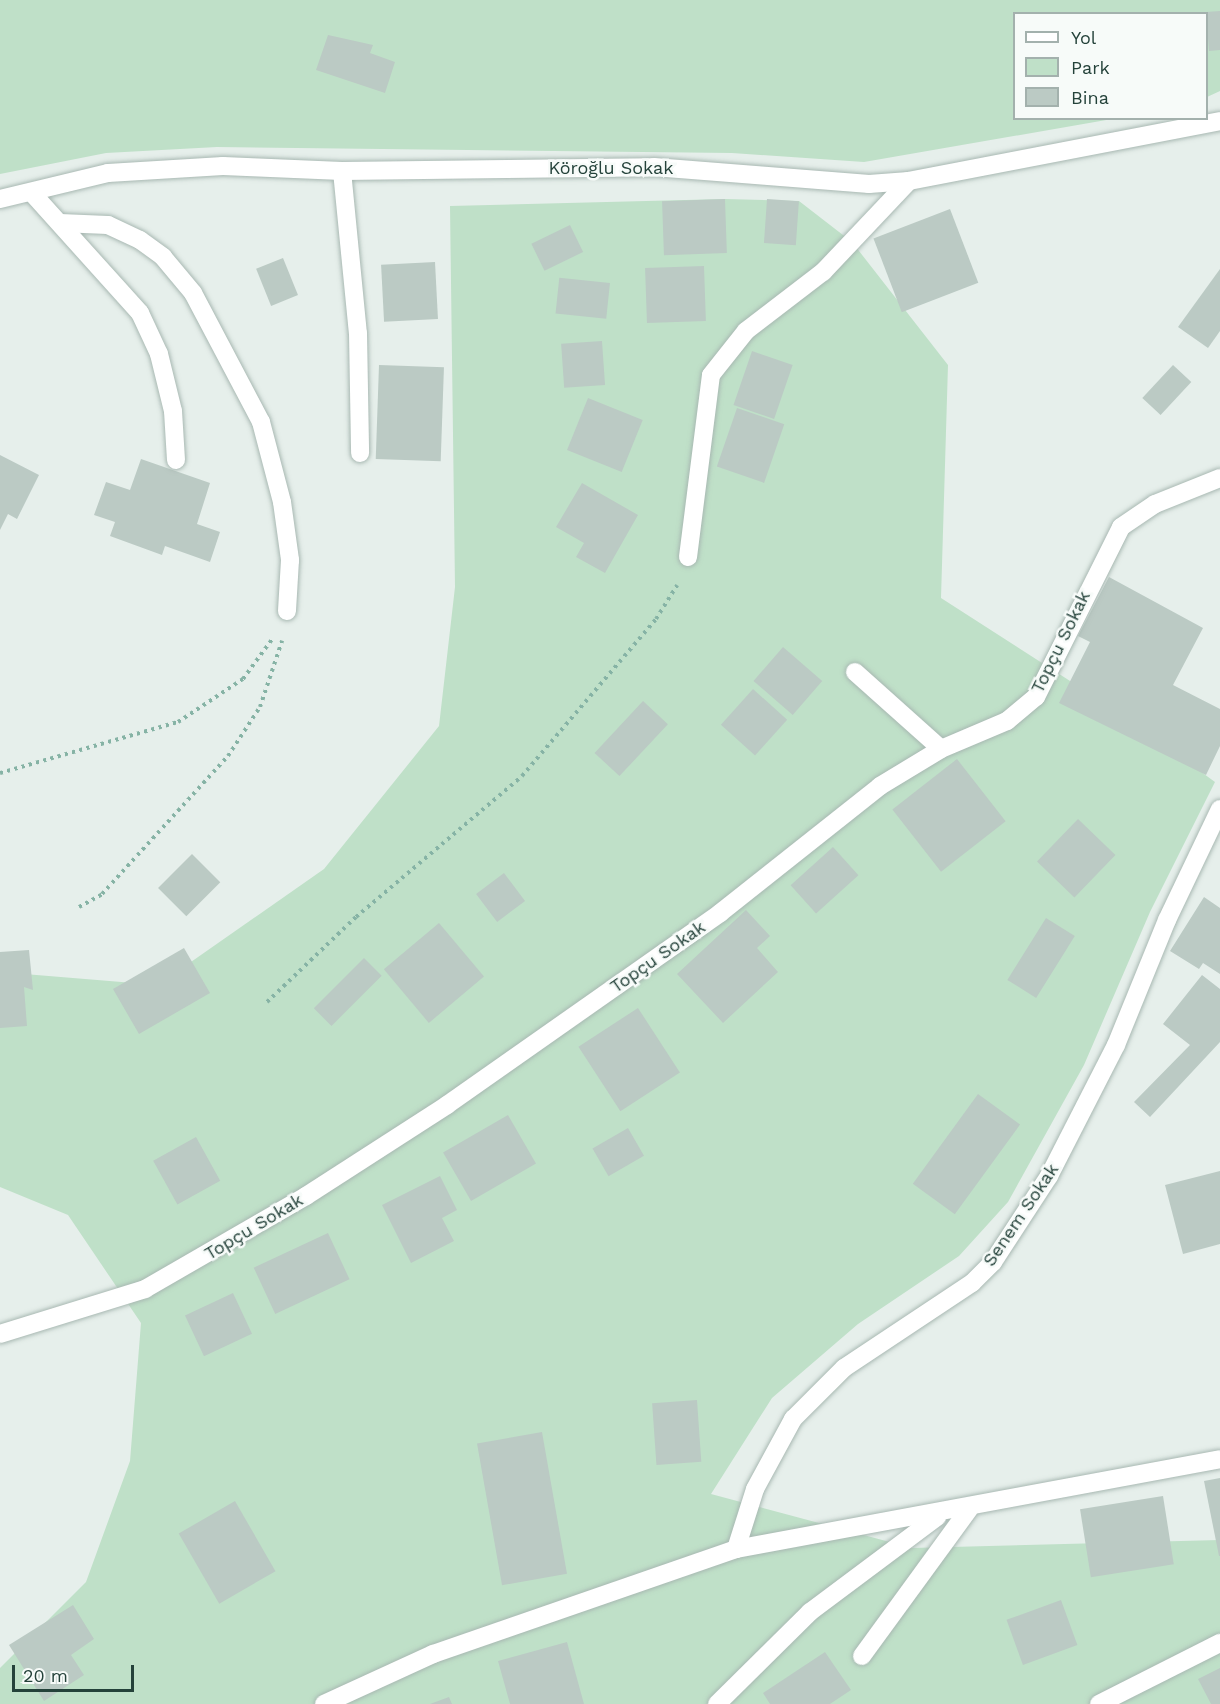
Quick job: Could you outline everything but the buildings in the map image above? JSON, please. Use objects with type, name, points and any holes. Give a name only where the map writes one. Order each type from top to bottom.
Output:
[{"type":"street","name":"Köroğlu Sokak","points":[[0,199],[108,173],[152,169],[342,171],[654,167],[869,184],[909,181],[1220,121]]},
{"type":"street","points":[[342,171],[358,333],[360,453]]},
{"type":"street","points":[[688,558],[711,375],[746,331],[823,272],[909,181]]},
{"type":"street","points":[[32,193],[116,283],[140,313],[159,354],[173,411],[176,460]]},
{"type":"street","points":[[60,223],[108,225],[140,240],[164,257],[193,293],[261,422],[282,502],[290,560],[288,610]]},
{"type":"street","name":"Topçu Sokak","points":[[0,1334],[145,1289],[306,1196],[447,1105],[681,941],[850,808],[941,748],[1007,721],[1036,697],[1121,527],[1155,504],[1220,477]]},
{"type":"street","points":[[855,672],[941,748]]},
{"type":"street","name":"Senem Sokak","points":[[736,1549],[755,1489],[793,1419],[844,1368],[972,1283],[993,1262],[1049,1176],[1116,1045],[1167,920],[1220,809]]},
{"type":"street","points":[[324,1704],[433,1654],[736,1549],[940,1515],[1220,1459]]},
{"type":"street","points":[[862,1656],[969,1509]]},
{"type":"street","points":[[717,1704],[810,1612],[940,1515]]},
{"type":"street","points":[[1099,1704],[1220,1643]]},
{"type":"path","points":[[267,1002],[356,917],[522,776],[656,620],[688,558]]},
{"type":"path","points":[[0,774],[114,744],[216,702],[243,679],[288,610]]},
{"type":"path","points":[[80,907],[102,894],[228,756],[260,706],[279,664],[288,610]]},
{"type":"green space","points":[[0,0],[1220,0],[1220,91],[1208,97],[1208,12],[1013,12],[1013,120],[1106,120],[864,162],[732,153],[217,147],[106,153],[0,174]]},
{"type":"green space","points":[[725,199],[799,201],[852,242],[948,365],[941,598],[1123,715],[1215,782],[1150,912],[1084,1065],[1008,1202],[959,1256],[858,1324],[772,1398],[711,1494],[912,1548],[1220,1540],[1220,1704],[0,1704],[0,1668],[86,1582],[130,1461],[141,1323],[68,1215],[0,1187],[0,972],[158,985],[324,869],[439,726],[455,587],[450,206]]}]
